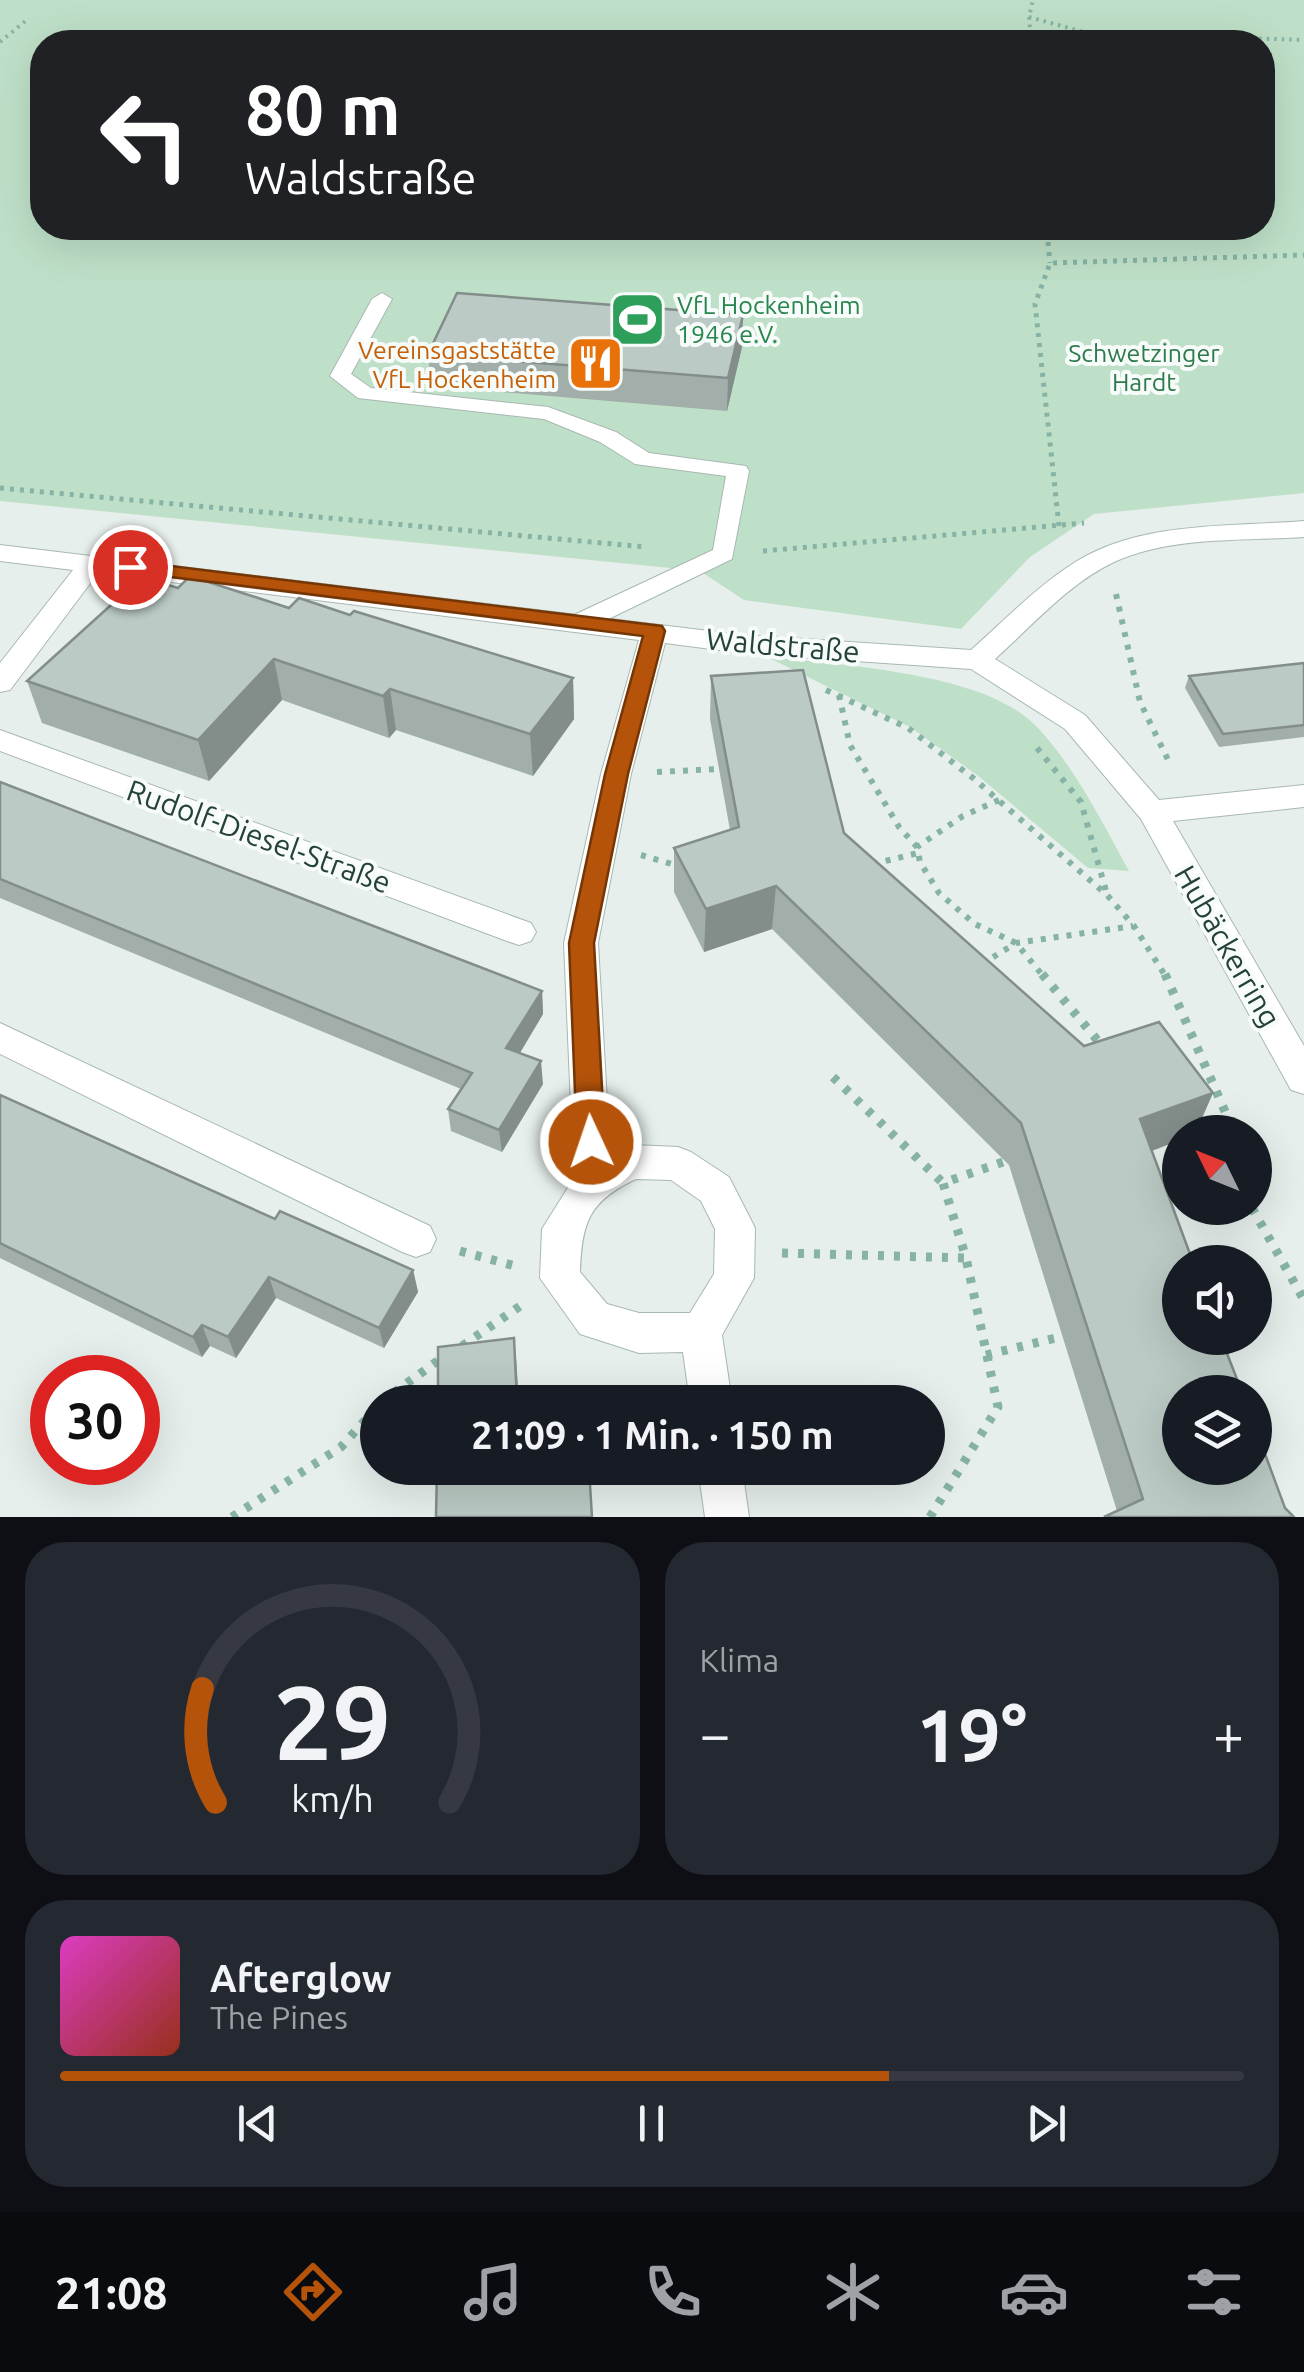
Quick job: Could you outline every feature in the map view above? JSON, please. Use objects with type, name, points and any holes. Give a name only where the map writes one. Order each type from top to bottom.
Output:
[{"type":"street","points":[[976,660],[1086,567],[1107,555],[1152,543],[1304,529]]},
{"type":"street","name":"Waldstraße","points":[[0,553],[582,621],[742,644],[976,660],[1076,722],[1152,812]]},
{"type":"street","points":[[0,683],[93,562]]},
{"type":"street","points":[[593,1181],[581,943],[616,774],[654,631]]},
{"type":"street","name":"Rudolf-Diesel-Straße","points":[[0,740],[519,932]]},
{"type":"street","points":[[1152,812],[1304,796]]},
{"type":"street","name":"Hubäckerring","points":[[1152,812],[1304,1079]]},
{"type":"street","points":[[0,1038],[416,1238]]},
{"type":"street","points":[[701,1332],[640,1334],[594,1320],[560,1278],[562,1229],[593,1181],[633,1162],[678,1164],[714,1189],[735,1228],[735,1251],[734,1278],[701,1332],[709,1385]]},
{"type":"street","points":[[723,1485],[728,1517]]},
{"type":"lane","points":[[382,299],[340,376],[365,394],[548,413],[608,437],[643,459],[738,471],[724,554],[582,621]]},
{"type":"path","points":[[1030,30],[1032,0]]},
{"type":"path","points":[[1029,17],[1079,30]]},
{"type":"path","points":[[0,42],[29,18]]},
{"type":"path","points":[[1275,39],[1304,40]]},
{"type":"path","points":[[1047,240],[1050,263],[1035,304],[1059,526]]},
{"type":"path","points":[[1050,263],[1304,255]]},
{"type":"path","points":[[0,488],[724,554],[1097,522]]},
{"type":"path","points":[[811,684],[908,728],[999,800],[1107,895],[1134,926],[1170,980],[1227,1115]]},
{"type":"path","points":[[839,695],[850,745],[918,850],[939,892],[975,924],[1016,943],[1115,1061]]},
{"type":"path","points":[[1028,737],[1080,802],[1107,895]]},
{"type":"path","points":[[616,774],[718,768]]},
{"type":"path","points":[[870,865],[918,850],[963,816],[999,800]]},
{"type":"path","points":[[602,843],[696,872]]},
{"type":"path","points":[[969,973],[1016,943],[1134,926]]},
{"type":"path","points":[[833,1077],[943,1183],[966,1258],[998,1407],[930,1517]]},
{"type":"path","points":[[943,1183],[1006,1161]]},
{"type":"path","points":[[1262,1225],[1304,1300]]},
{"type":"path","points":[[416,1238],[560,1278]]},
{"type":"path","points":[[735,1251],[966,1258]]},
{"type":"path","points":[[406,1385],[560,1278]]},
{"type":"path","points":[[986,1355],[1064,1336]]},
{"type":"path","points":[[232,1517],[341,1447],[360,1426]]},
{"type":"green space","name":"Schwetzinger Hardt","points":[[0,0],[1304,0],[1304,493],[1094,514],[1030,557],[961,629],[744,600],[700,571],[0,501]]},
{"type":"green space","points":[[765,656],[910,674],[984,694],[1014,709],[1038,728],[1064,761],[1129,871],[1088,868],[977,775],[910,727]]},
{"type":"building","points":[[457,293],[743,315],[728,378],[428,354]]},
{"type":"building","points":[[190,576],[289,608],[299,598],[350,615],[354,611],[573,678],[530,734],[390,689],[383,696],[274,659],[198,740],[27,681],[142,577],[178,588]]},
{"type":"building","points":[[1304,663],[1304,725],[1223,734],[1189,676]]},
{"type":"building","points":[[803,670],[844,833],[1084,1046],[1159,1022],[1213,1093],[1140,1119],[1162,1178],[1162,1225],[1179,1225],[1187,1245],[1162,1245],[1162,1355],[1228,1355],[1235,1375],[1162,1375],[1162,1485],[1272,1485],[1272,1473],[1285,1508],[1294,1517],[1104,1517],[1143,1499],[1021,1123],[776,886],[706,909],[674,848],[739,827],[711,676]]},
{"type":"building","points":[[0,782],[542,991],[506,1048],[541,1061],[499,1130],[448,1109],[472,1073],[0,879]]},
{"type":"building","points":[[0,1095],[275,1219],[280,1211],[413,1270],[379,1328],[269,1277],[228,1337],[202,1325],[193,1337],[0,1243]]},
{"type":"building","points":[[514,1338],[516,1385],[438,1385],[438,1347]]},
{"type":"building","points":[[437,1485],[590,1485],[592,1517],[436,1517]]},
{"type":"place","name":"VfL Hockenheim 1946 e.V.","points":[[638,319]]},
{"type":"place","name":"Vereinsgaststätte VfL Hockenheim","points":[[595,364]]},
{"type":"route","points":[[130,567],[654,631],[616,774],[581,943],[591,1142]]}]
